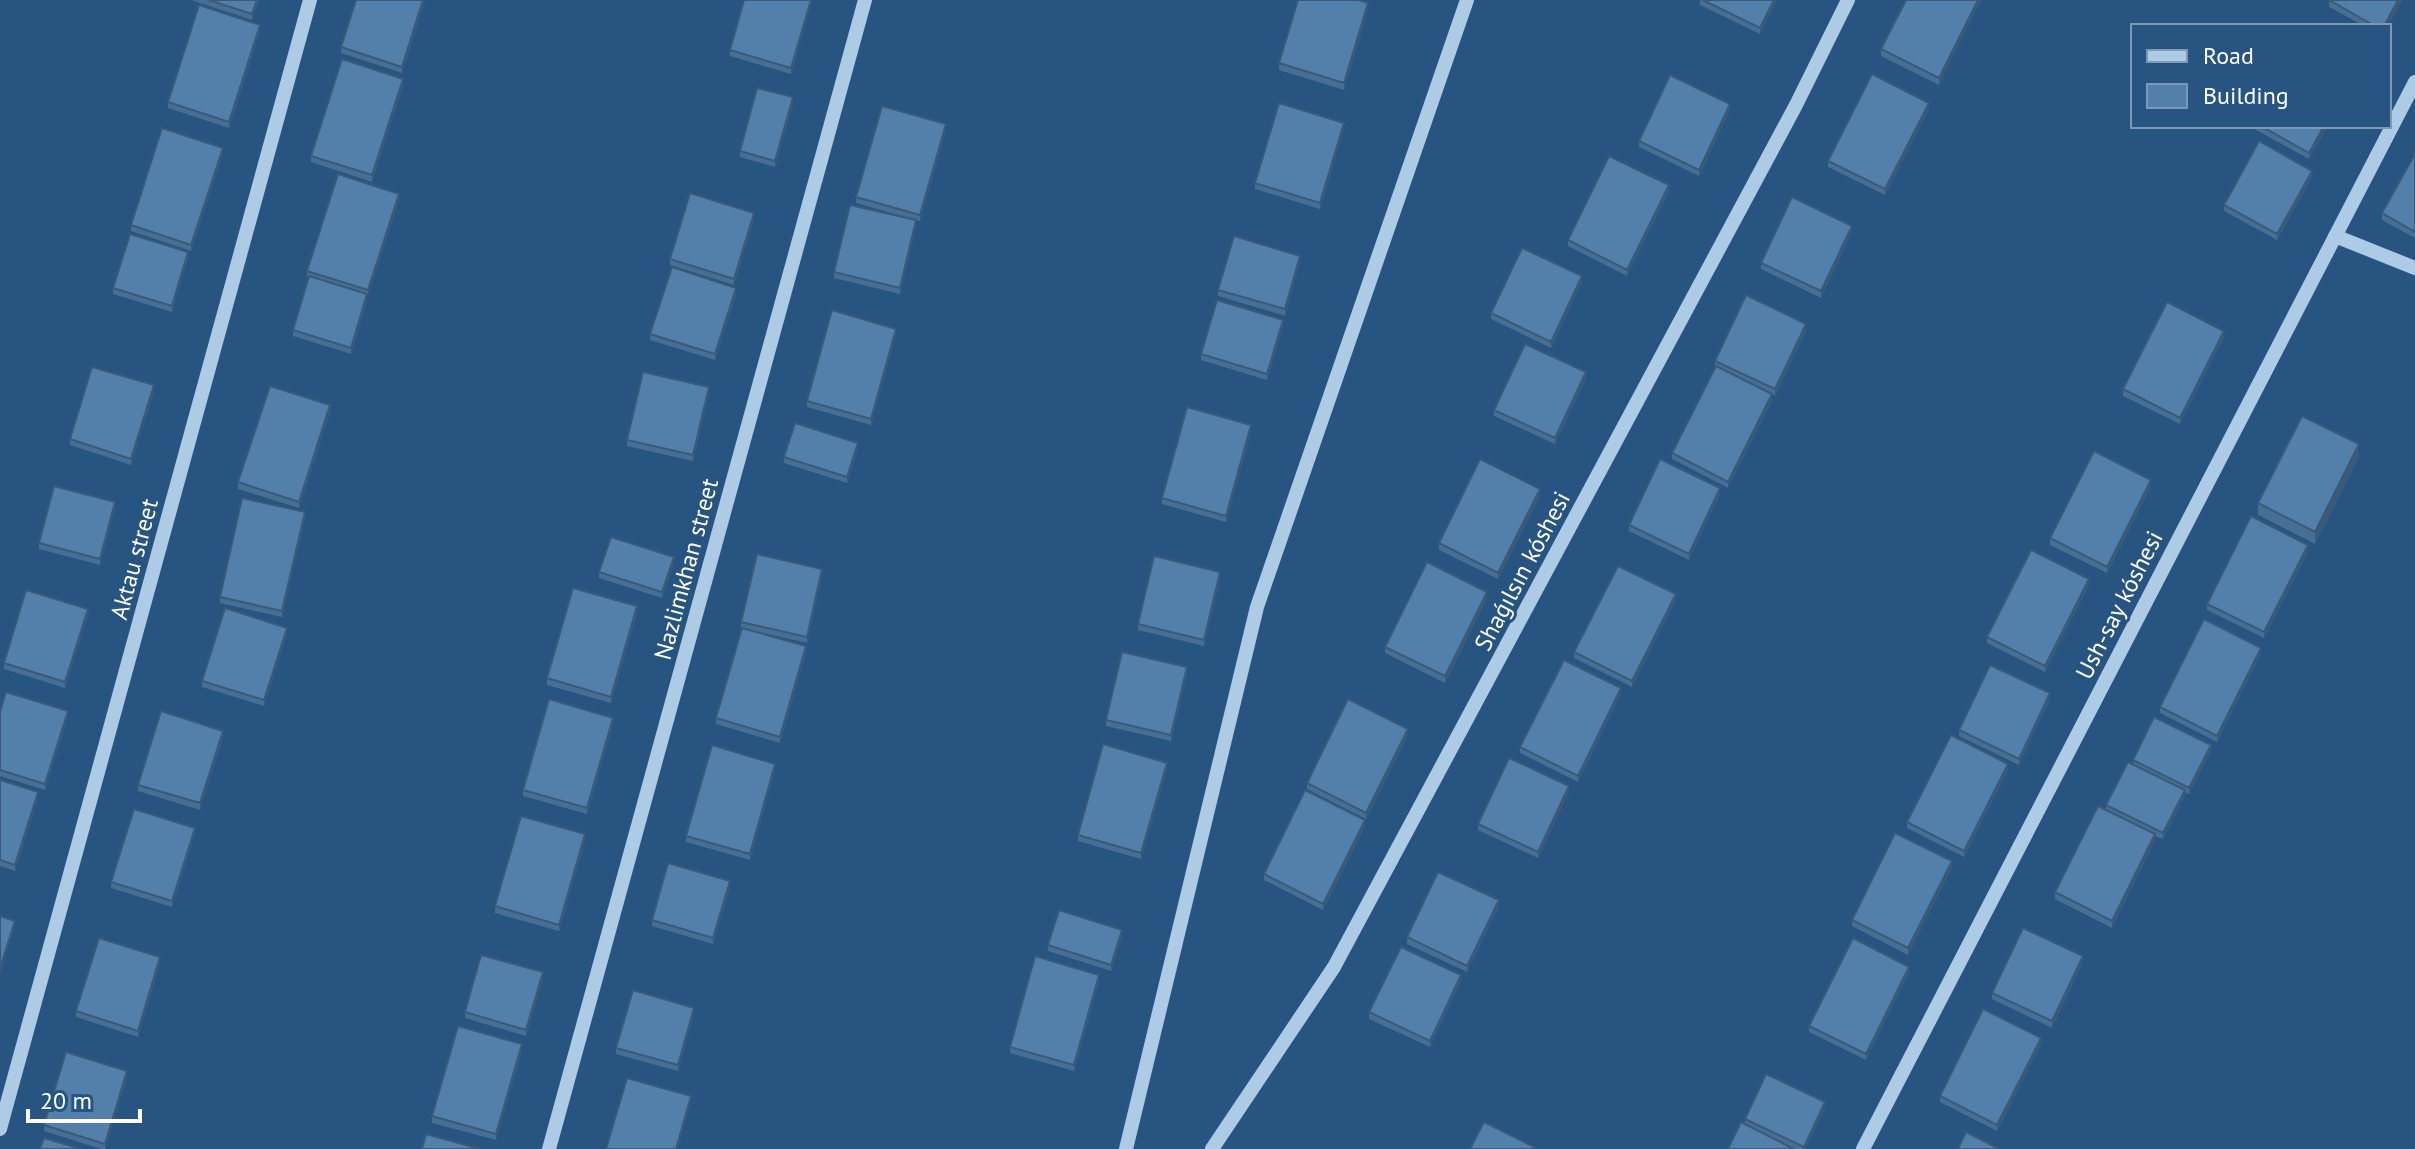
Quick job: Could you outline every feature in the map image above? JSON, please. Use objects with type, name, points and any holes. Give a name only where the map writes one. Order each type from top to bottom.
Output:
[{"type":"street","name":"Aktau street","points":[[0,1129],[310,0]]},
{"type":"street","name":"Nazlimkhan street","points":[[549,1149],[865,0]]},
{"type":"street","points":[[1126,1149],[1257,607],[1467,0]]},
{"type":"street","name":"Shaǵılsın kóshesi","points":[[1212,1149],[1334,967],[1796,105],[1848,0]]},
{"type":"street","name":"Ush-say kóshesi","points":[[1863,1149],[2415,82]]},
{"type":"street","points":[[2335,236],[2415,268]]},
{"type":"building","points":[[209,0],[257,0],[252,14]]},
{"type":"building","points":[[356,0],[423,0],[402,67],[341,47]]},
{"type":"building","points":[[744,0],[811,0],[791,68],[730,50]]},
{"type":"building","points":[[1298,0],[1359,0],[1368,3],[1344,83],[1279,63]]},
{"type":"building","points":[[1703,0],[1774,0],[1760,28]]},
{"type":"building","points":[[1906,0],[1978,0],[1939,78],[1881,49]]},
{"type":"building","points":[[2329,0],[2398,0],[2385,24],[2371,24]]},
{"type":"building","points":[[199,5],[260,25],[229,122],[168,102]]},
{"type":"building","points":[[342,59],[403,79],[372,175],[311,156]]},
{"type":"building","points":[[1872,74],[1929,103],[1885,189],[1828,161]]},
{"type":"building","points":[[1670,75],[1730,104],[1699,170],[1639,141]]},
{"type":"building","points":[[757,88],[793,97],[775,161],[740,151]]},
{"type":"building","points":[[1279,103],[1344,123],[1320,203],[1255,183]]},
{"type":"building","points":[[882,106],[946,124],[920,215],[856,197]]},
{"type":"building","points":[[162,128],[223,148],[191,245],[131,225]]},
{"type":"building","points":[[2265,128],[2323,128],[2309,153]]},
{"type":"building","points":[[2259,141],[2312,171],[2277,234],[2224,205]]},
{"type":"building","points":[[2415,154],[2415,232],[2382,213]]},
{"type":"building","points":[[1609,156],[1669,185],[1627,270],[1568,240]]},
{"type":"building","points":[[338,174],[399,194],[368,290],[307,271]]},
{"type":"building","points":[[690,193],[754,213],[734,279],[670,259]]},
{"type":"building","points":[[1792,197],[1852,226],[1821,291],[1761,263]]},
{"type":"building","points":[[850,205],[916,220],[900,288],[834,272]]},
{"type":"building","points":[[130,234],[188,252],[172,306],[113,288]]},
{"type":"building","points":[[1234,236],[1300,256],[1285,309],[1218,290]]},
{"type":"building","points":[[1522,248],[1582,276],[1551,342],[1491,313]]},
{"type":"building","points":[[672,267],[736,288],[715,354],[650,334]]},
{"type":"building","points":[[309,276],[367,294],[351,348],[293,330]]},
{"type":"building","points":[[1746,295],[1806,324],[1775,389],[1715,361]]},
{"type":"building","points":[[1217,300],[1283,320],[1267,374],[1201,354]]},
{"type":"building","points":[[2167,302],[2224,331],[2180,418],[2123,389]]},
{"type":"building","points":[[832,310],[896,329],[871,419],[807,401]]},
{"type":"building","points":[[1525,344],[1586,372],[1555,438],[1494,410]]},
{"type":"building","points":[[1716,366],[1772,394],[1728,482],[1672,453]]},
{"type":"building","points":[[92,367],[154,385],[131,459],[70,439]]},
{"type":"building","points":[[643,372],[709,387],[693,455],[627,440]]},
{"type":"building","points":[[270,386],[330,405],[299,502],[238,482]]},
{"type":"building","points":[[1187,407],[1251,425],[1226,516],[1162,498]]},
{"type":"building","points":[[2302,416],[2359,444],[2315,532],[2258,503]]},
{"type":"building","points":[[795,423],[858,443],[847,477],[784,457]]},
{"type":"building","points":[[2094,451],[2151,480],[2107,567],[2050,538]]},
{"type":"building","points":[[1480,459],[1540,489],[1498,573],[1439,543]]},
{"type":"building","points":[[1660,459],[1720,488],[1689,554],[1629,525]]},
{"type":"building","points":[[54,486],[115,502],[100,559],[39,543]]},
{"type":"building","points":[[242,498],[305,512],[282,611],[220,597]]},
{"type":"building","points":[[2251,516],[2308,545],[2264,632],[2207,604]]},
{"type":"building","points":[[611,537],[674,557],[662,592],[599,572]]},
{"type":"building","points":[[2031,550],[2089,579],[2045,666],[1987,637]]},
{"type":"building","points":[[757,554],[822,569],[807,637],[741,622]]},
{"type":"building","points":[[1154,556],[1220,572],[1204,640],[1138,624]]},
{"type":"building","points":[[1427,562],[1487,592],[1445,676],[1385,647]]},
{"type":"building","points":[[1618,566],[1676,594],[1632,681],[1574,652]]},
{"type":"building","points":[[573,588],[637,606],[611,697],[547,678]]},
{"type":"building","points":[[26,590],[88,609],[65,682],[4,663]]},
{"type":"building","points":[[225,608],[287,628],[264,700],[202,681]]},
{"type":"building","points":[[2204,619],[2261,648],[2217,736],[2160,707]]},
{"type":"building","points":[[742,628],[806,646],[780,737],[716,718]]},
{"type":"building","points":[[1122,652],[1187,667],[1171,735],[1106,720]]},
{"type":"building","points":[[1564,660],[1621,688],[1578,776],[1520,747]]},
{"type":"building","points":[[1990,665],[2050,693],[2019,759],[1959,730]]},
{"type":"building","points":[[6,692],[68,711],[45,784],[0,770],[0,712]]},
{"type":"building","points":[[549,699],[613,718],[587,808],[523,790]]},
{"type":"building","points":[[1348,699],[1408,729],[1366,813],[1307,783]]},
{"type":"building","points":[[161,711],[223,731],[200,803],[138,785]]},
{"type":"building","points":[[2154,717],[2211,745],[2189,788],[2133,760]]},
{"type":"building","points":[[1951,735],[2008,764],[1964,851],[1907,822]]},
{"type":"building","points":[[1103,744],[1167,763],[1141,853],[1078,835]]},
{"type":"building","points":[[712,745],[775,764],[750,854],[686,836]]},
{"type":"building","points":[[1509,758],[1569,786],[1538,852],[1478,824]]},
{"type":"building","points":[[2128,762],[2185,790],[2163,833],[2106,805]]},
{"type":"building","points":[[0,780],[38,792],[15,865],[0,860]]},
{"type":"building","points":[[1305,790],[1365,820],[1323,904],[1264,874]]},
{"type":"building","points":[[2098,806],[2155,834],[2112,921],[2055,892]]},
{"type":"building","points":[[134,809],[195,828],[172,901],[111,882]]},
{"type":"building","points":[[521,816],[585,834],[559,925],[495,906]]},
{"type":"building","points":[[1895,833],[1952,861],[1908,948],[1852,920]]},
{"type":"building","points":[[668,863],[730,881],[713,938],[652,920]]},
{"type":"building","points":[[1438,872],[1499,900],[1467,966],[1407,937]]},
{"type":"building","points":[[1059,910],[1122,930],[1111,965],[1048,945]]},
{"type":"building","points":[[0,916],[15,921],[0,968]]},
{"type":"building","points":[[2023,928],[2083,956],[2052,1021],[1992,993]]},
{"type":"building","points":[[99,938],[160,957],[138,1031],[76,1011]]},
{"type":"building","points":[[1853,938],[1909,967],[1866,1054],[1809,1026]]},
{"type":"building","points":[[1401,947],[1461,975],[1430,1041],[1369,1012]]},
{"type":"building","points":[[481,955],[543,972],[526,1030],[465,1012]]},
{"type":"building","points":[[1035,956],[1099,975],[1074,1065],[1010,1047]]},
{"type":"building","points":[[633,990],[694,1008],[678,1065],[616,1048]]},
{"type":"building","points":[[1983,1009],[2041,1038],[1997,1125],[1940,1096]]},
{"type":"building","points":[[458,1026],[522,1044],[496,1134],[432,1116]]},
{"type":"building","points":[[66,1052],[127,1071],[105,1144],[44,1125]]},
{"type":"building","points":[[1766,1074],[1825,1102],[1804,1147],[1745,1119]]},
{"type":"building","points":[[627,1078],[691,1096],[676,1149],[606,1149]]},
{"type":"building","points":[[1484,1122],[1538,1149],[1470,1149]]},
{"type":"building","points":[[1741,1122],[1794,1149],[1728,1149]]},
{"type":"building","points":[[1966,1132],[1999,1149],[1958,1149]]},
{"type":"building","points":[[426,1134],[480,1149],[422,1149]]},
{"type":"building","points":[[44,1138],[81,1149],[40,1149]]}]
